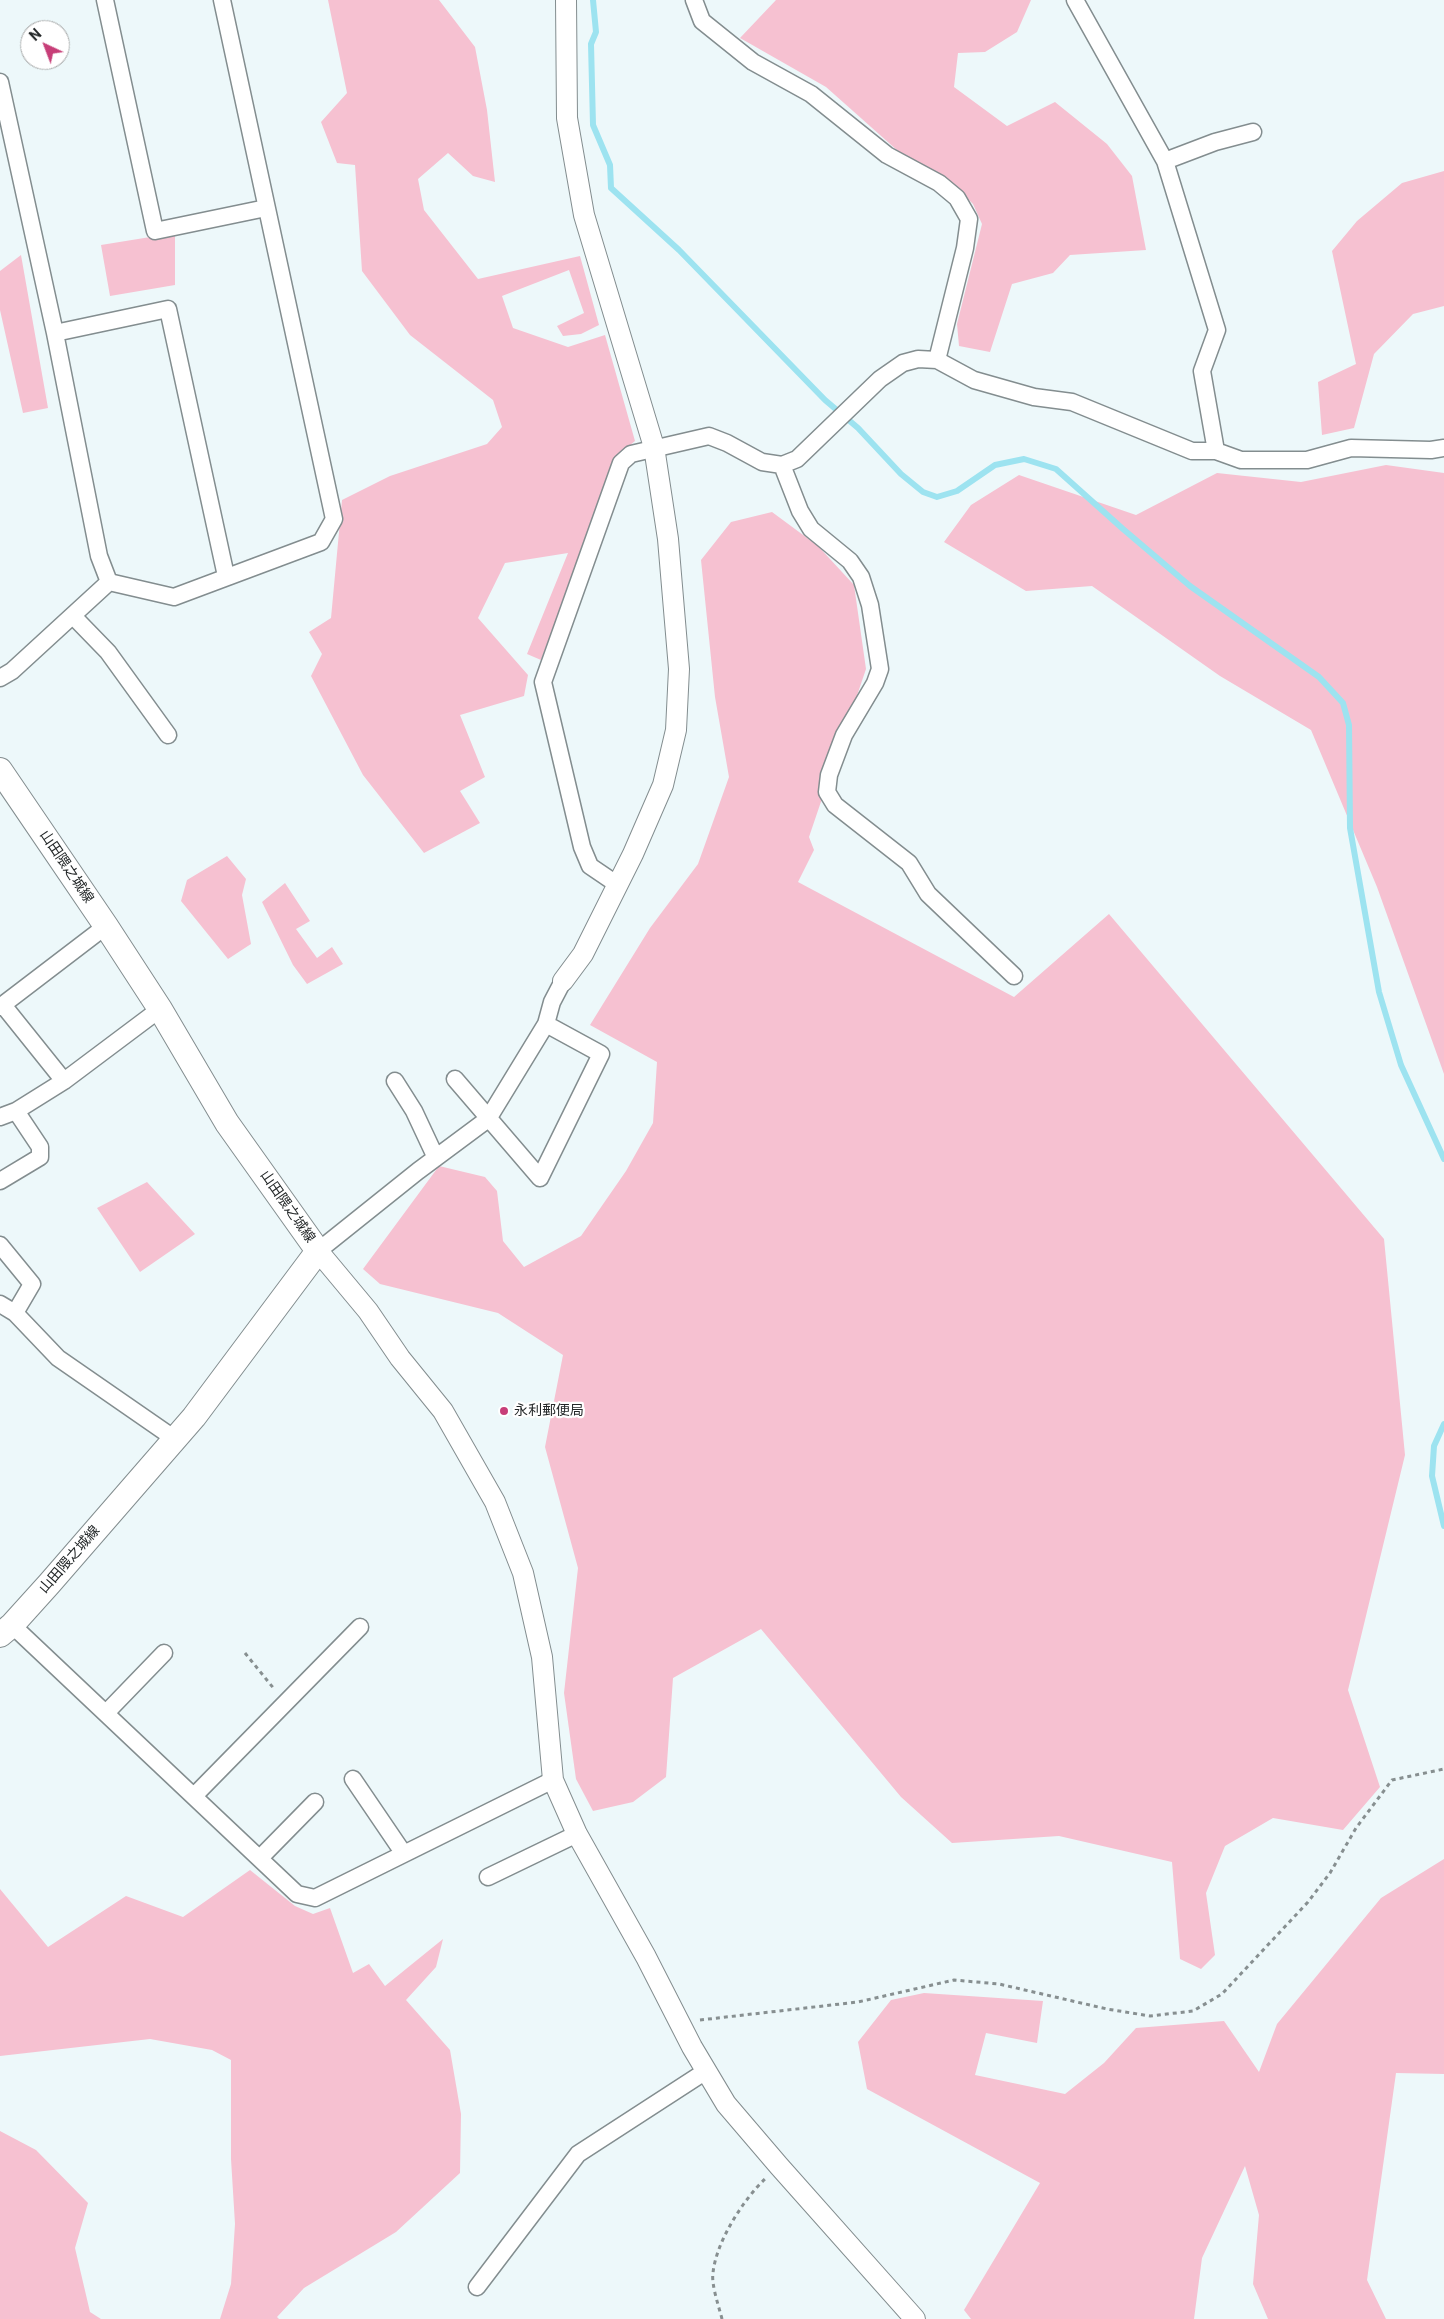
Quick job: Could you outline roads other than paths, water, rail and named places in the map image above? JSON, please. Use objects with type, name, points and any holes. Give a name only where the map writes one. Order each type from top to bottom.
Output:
[{"type":"main road","name":"山田隈之城線","points":[[0,770],[160,1009],[227,1123],[318,1251],[194,1417],[6,1630]]},
{"type":"street","points":[[106,0],[155,231],[266,208]]},
{"type":"street","points":[[109,582],[174,597],[226,576],[322,542],[334,519],[222,0]]},
{"type":"street","points":[[566,0],[567,118],[584,215],[654,447],[668,539],[679,660],[676,730],[663,785],[618,885],[583,954],[563,981],[552,1002],[546,1024],[488,1119],[318,1251],[368,1311],[400,1358],[444,1411],[495,1502],[523,1572],[542,1657],[553,1780],[578,1834],[679,2023],[726,2104],[915,2319]]},
{"type":"street","points":[[694,0],[702,21],[753,62],[811,94],[887,155],[939,183],[957,198],[969,219],[965,248],[937,360]]},
{"type":"street","points":[[1075,0],[1165,161],[1218,330],[1202,372],[1216,451]]},
{"type":"street","points":[[0,82],[55,332],[99,556],[109,582]]},
{"type":"street","points":[[1165,161],[1215,142],[1253,132]]},
{"type":"street","points":[[55,332],[168,310],[226,576]]},
{"type":"street","points":[[618,885],[590,866],[582,848],[543,682],[621,463],[631,454],[654,447],[709,436],[727,442],[762,462],[782,465],[797,459],[880,379],[903,363],[918,359],[937,360],[974,380],[1034,397],[1072,402],[1192,451],[1216,451],[1241,460],[1307,460],[1351,448],[1432,450],[1444,448]]},
{"type":"street","points":[[782,465],[800,511],[811,528],[850,561],[861,577],[870,605],[880,669],[875,683],[844,734],[829,775],[828,792],[835,805],[909,863],[928,894],[1014,976]]},
{"type":"street","points":[[0,678],[12,671],[109,582]]},
{"type":"street","points":[[73,616],[108,652],[168,734]]},
{"type":"street","points":[[64,1081],[2,1006],[106,926]]},
{"type":"street","points":[[0,1117],[16,1111],[64,1081],[160,1009]]},
{"type":"street","points":[[455,1079],[540,1178],[601,1054],[546,1024]]},
{"type":"street","points":[[395,1081],[414,1112],[436,1158]]},
{"type":"street","points":[[0,1181],[40,1156],[40,1147],[16,1111]]},
{"type":"street","points":[[0,1245],[32,1284],[15,1313]]},
{"type":"street","points":[[0,1304],[15,1313],[58,1358],[175,1439]]},
{"type":"street","points":[[194,1796],[360,1626]]},
{"type":"street","points":[[6,1630],[106,1713],[297,1894],[315,1898],[553,1780]]},
{"type":"street","points":[[106,1713],[164,1653]]},
{"type":"street","points":[[353,1779],[404,1854]]},
{"type":"street","points":[[260,1858],[316,1802]]},
{"type":"street","points":[[488,1877],[578,1834]]},
{"type":"street","points":[[478,2288],[578,2154],[706,2071]]},
{"type":"waterway","points":[[593,0],[596,32],[591,44],[593,125],[610,165],[611,188],[679,250],[825,400],[858,428],[901,474],[923,492],[937,497],[957,491],[995,465],[1024,459],[1056,469],[1190,586],[1319,677],[1343,703],[1349,725],[1350,828],[1379,992],[1401,1065],[1444,1159]]},
{"type":"waterway","points":[[1444,1424],[1434,1446],[1432,1476],[1444,1526]]},
{"type":"place","name":"永利郵便局","points":[[504,1411]]}]
